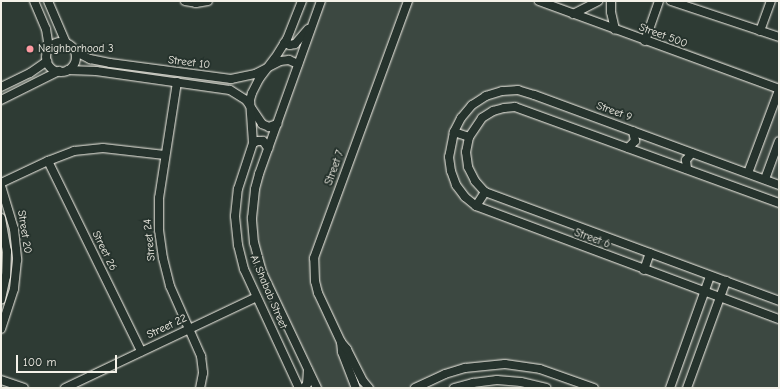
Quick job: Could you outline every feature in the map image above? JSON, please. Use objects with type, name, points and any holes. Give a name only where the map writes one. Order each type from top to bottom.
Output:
[{"type":"street","points":[[35,1],[46,29],[49,48],[47,61],[52,68],[63,71],[75,63],[76,52],[70,45],[58,42],[49,48]]},
{"type":"street","points":[[48,1],[66,43]]},
{"type":"street","points":[[185,1],[196,3],[208,1]]},
{"type":"street","name":"Al Shabab Street","points":[[300,388],[257,297],[241,259],[236,227],[238,189],[253,143],[251,106],[253,88],[269,67],[284,43],[302,1]]},
{"type":"street","name":"Al Shabab Street","points":[[318,388],[262,272],[254,243],[252,218],[254,195],[268,148],[321,1]]},
{"type":"street","name":"Street 7","points":[[369,388],[363,381],[350,353],[341,342],[318,293],[314,281],[314,258],[408,1]]},
{"type":"street","name":"Street 500","points":[[539,1],[644,41],[779,89]]},
{"type":"street","points":[[573,14],[598,1]]},
{"type":"street","points":[[611,1],[611,12],[615,30]]},
{"type":"street","points":[[644,41],[659,1]]},
{"type":"street","points":[[671,1],[779,37]]},
{"type":"street","points":[[760,31],[771,1]]},
{"type":"street","points":[[284,43],[295,44],[312,24]]},
{"type":"street","name":"Street 10","points":[[76,52],[102,62],[231,79],[247,76],[269,67],[276,62],[284,60],[298,64]]},
{"type":"street","points":[[1,87],[18,79],[47,61]]},
{"type":"street","points":[[101,72],[102,62]]},
{"type":"street","name":"Street 10","points":[[1,100],[63,71],[101,72],[230,90],[241,96],[251,106],[262,124],[269,127],[277,124]]},
{"type":"street","points":[[18,79],[22,90]]},
{"type":"street","points":[[230,90],[231,79]]},
{"type":"street","name":"Street 24","points":[[177,82],[159,198],[160,244],[170,286],[201,356],[203,365],[200,388]]},
{"type":"street","points":[[748,173],[779,89]]},
{"type":"street","name":"Street 9","points":[[454,132],[461,118],[472,105],[486,96],[502,91],[518,90],[779,185]]},
{"type":"street","points":[[476,206],[485,192],[475,181],[468,167],[466,152],[469,137],[482,118],[493,111],[504,108],[515,108],[779,203]]},
{"type":"street","points":[[628,148],[635,141],[633,131]]},
{"type":"street","points":[[454,132],[469,137]]},
{"type":"street","name":"Street 6","points":[[454,132],[450,157],[451,171],[456,185],[465,197],[476,206],[779,320]]},
{"type":"street","points":[[253,143],[258,141],[264,142],[268,148]]},
{"type":"street","points":[[765,179],[779,141]]},
{"type":"street","points":[[1,184],[48,161],[74,152],[103,148],[165,155]]},
{"type":"street","points":[[687,169],[686,160],[692,153]]},
{"type":"street","name":"Street 26","points":[[48,161],[141,351]]},
{"type":"street","name":"Street 20","points":[[1,184],[14,229],[17,260],[14,289],[1,329]]},
{"type":"street","name":"Street 6","points":[[485,192],[779,301]]},
{"type":"street","name":"Street 20","points":[[1,218],[7,252],[6,276],[1,299]]},
{"type":"street","points":[[644,270],[650,253]]},
{"type":"street","points":[[670,388],[710,276]]},
{"type":"street","points":[[687,388],[726,281]]},
{"type":"street","name":"Street 22","points":[[65,388],[188,328],[257,297]]},
{"type":"street","name":"Street 7","points":[[341,342],[342,352],[356,388]]},
{"type":"street","points":[[420,387],[465,368],[505,364],[540,369],[594,388]]},
{"type":"street","points":[[300,388],[307,384],[308,370]]},
{"type":"street","points":[[1,380],[24,388]]},
{"type":"street","points":[[454,388],[509,380],[546,388]]},
{"type":"shaded area","points":[[318,1],[555,1],[779,82],[779,388],[582,388],[535,372],[498,368],[467,370],[431,382],[419,388],[311,388],[255,264],[248,227],[252,180]]},
{"type":"place","name":"Neighborhood 3","points":[[30,49]]}]
